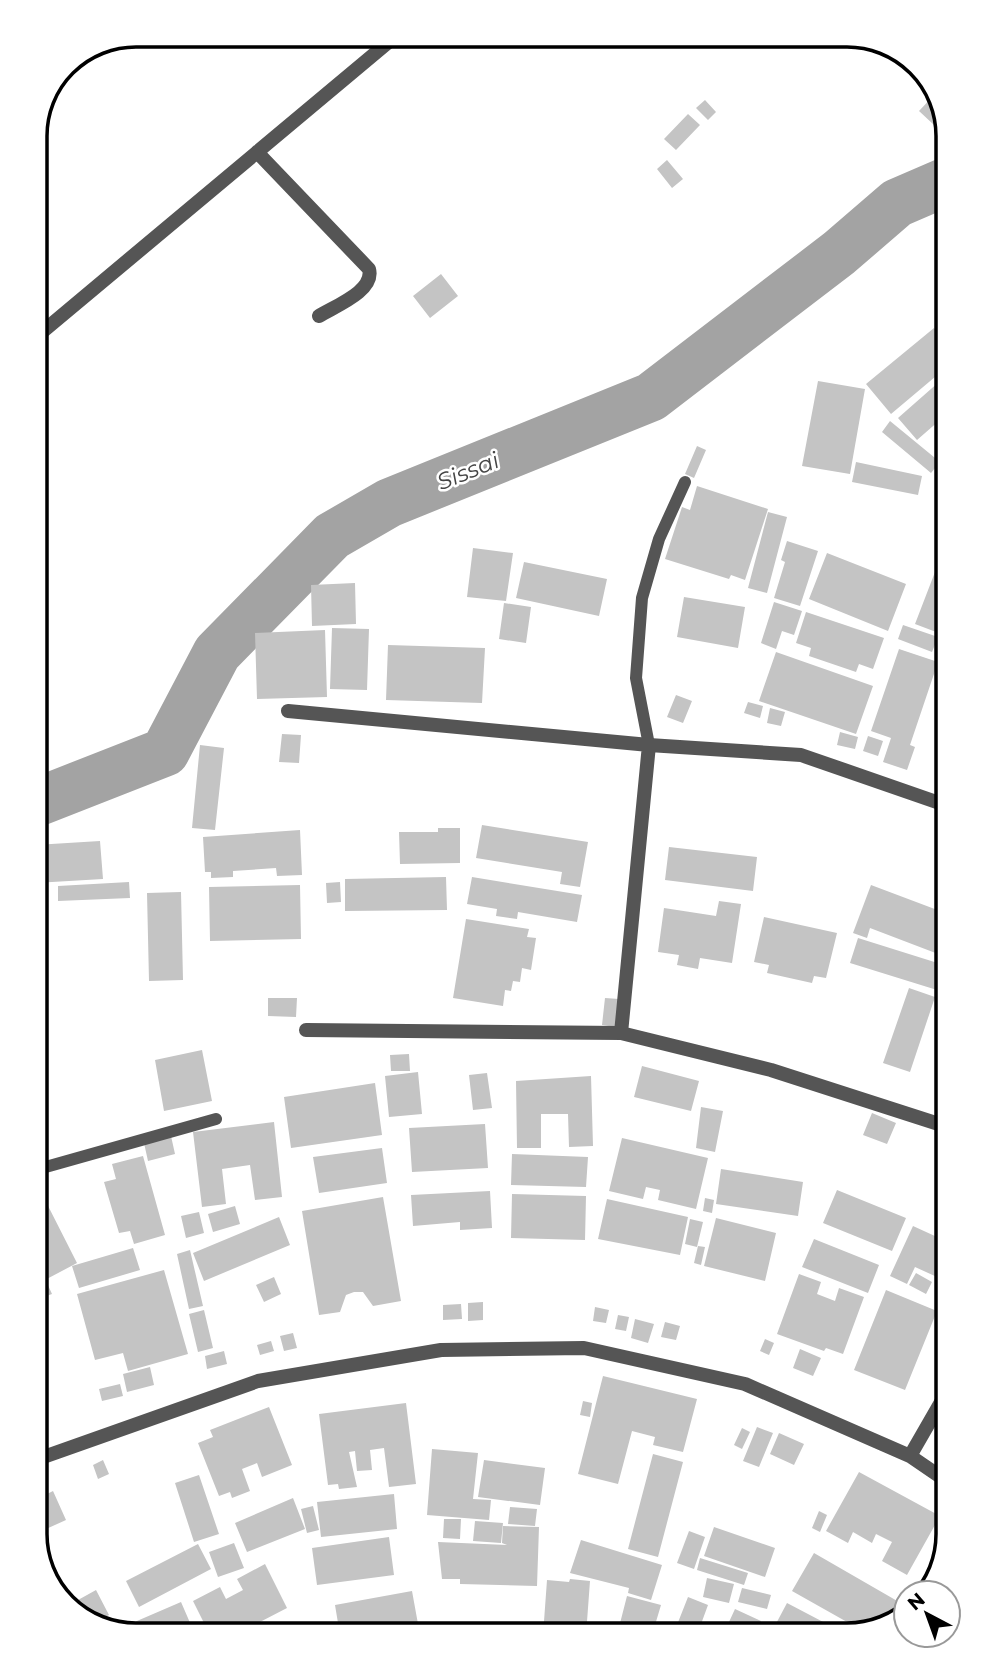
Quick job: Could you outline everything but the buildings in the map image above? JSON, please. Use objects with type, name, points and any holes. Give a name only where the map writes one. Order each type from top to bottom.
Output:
[{"type":"street","points":[[47,328],[383,47]]},
{"type":"street","points":[[257,152],[369,269],[371,277],[367,286],[319,316]]},
{"type":"street","points":[[288,711],[649,745],[801,755],[936,802]]},
{"type":"street","points":[[621,1034],[649,745]]},
{"type":"street","points":[[306,1030],[621,1034],[771,1070],[936,1123]]},
{"type":"street","points":[[47,1452],[258,1381],[441,1350],[584,1348],[745,1384],[909,1457],[936,1474]]},
{"type":"street","points":[[909,1457],[936,1411]]},
{"type":"lane","points":[[649,745],[636,678],[642,598],[659,539],[685,482]]},
{"type":"lane","points":[[47,1167],[216,1119]]},
{"type":"waterway","name":"Sissai","points":[[47,798],[165,752],[217,653],[332,536],[389,503],[651,397],[839,253],[897,203],[936,186]]}]
